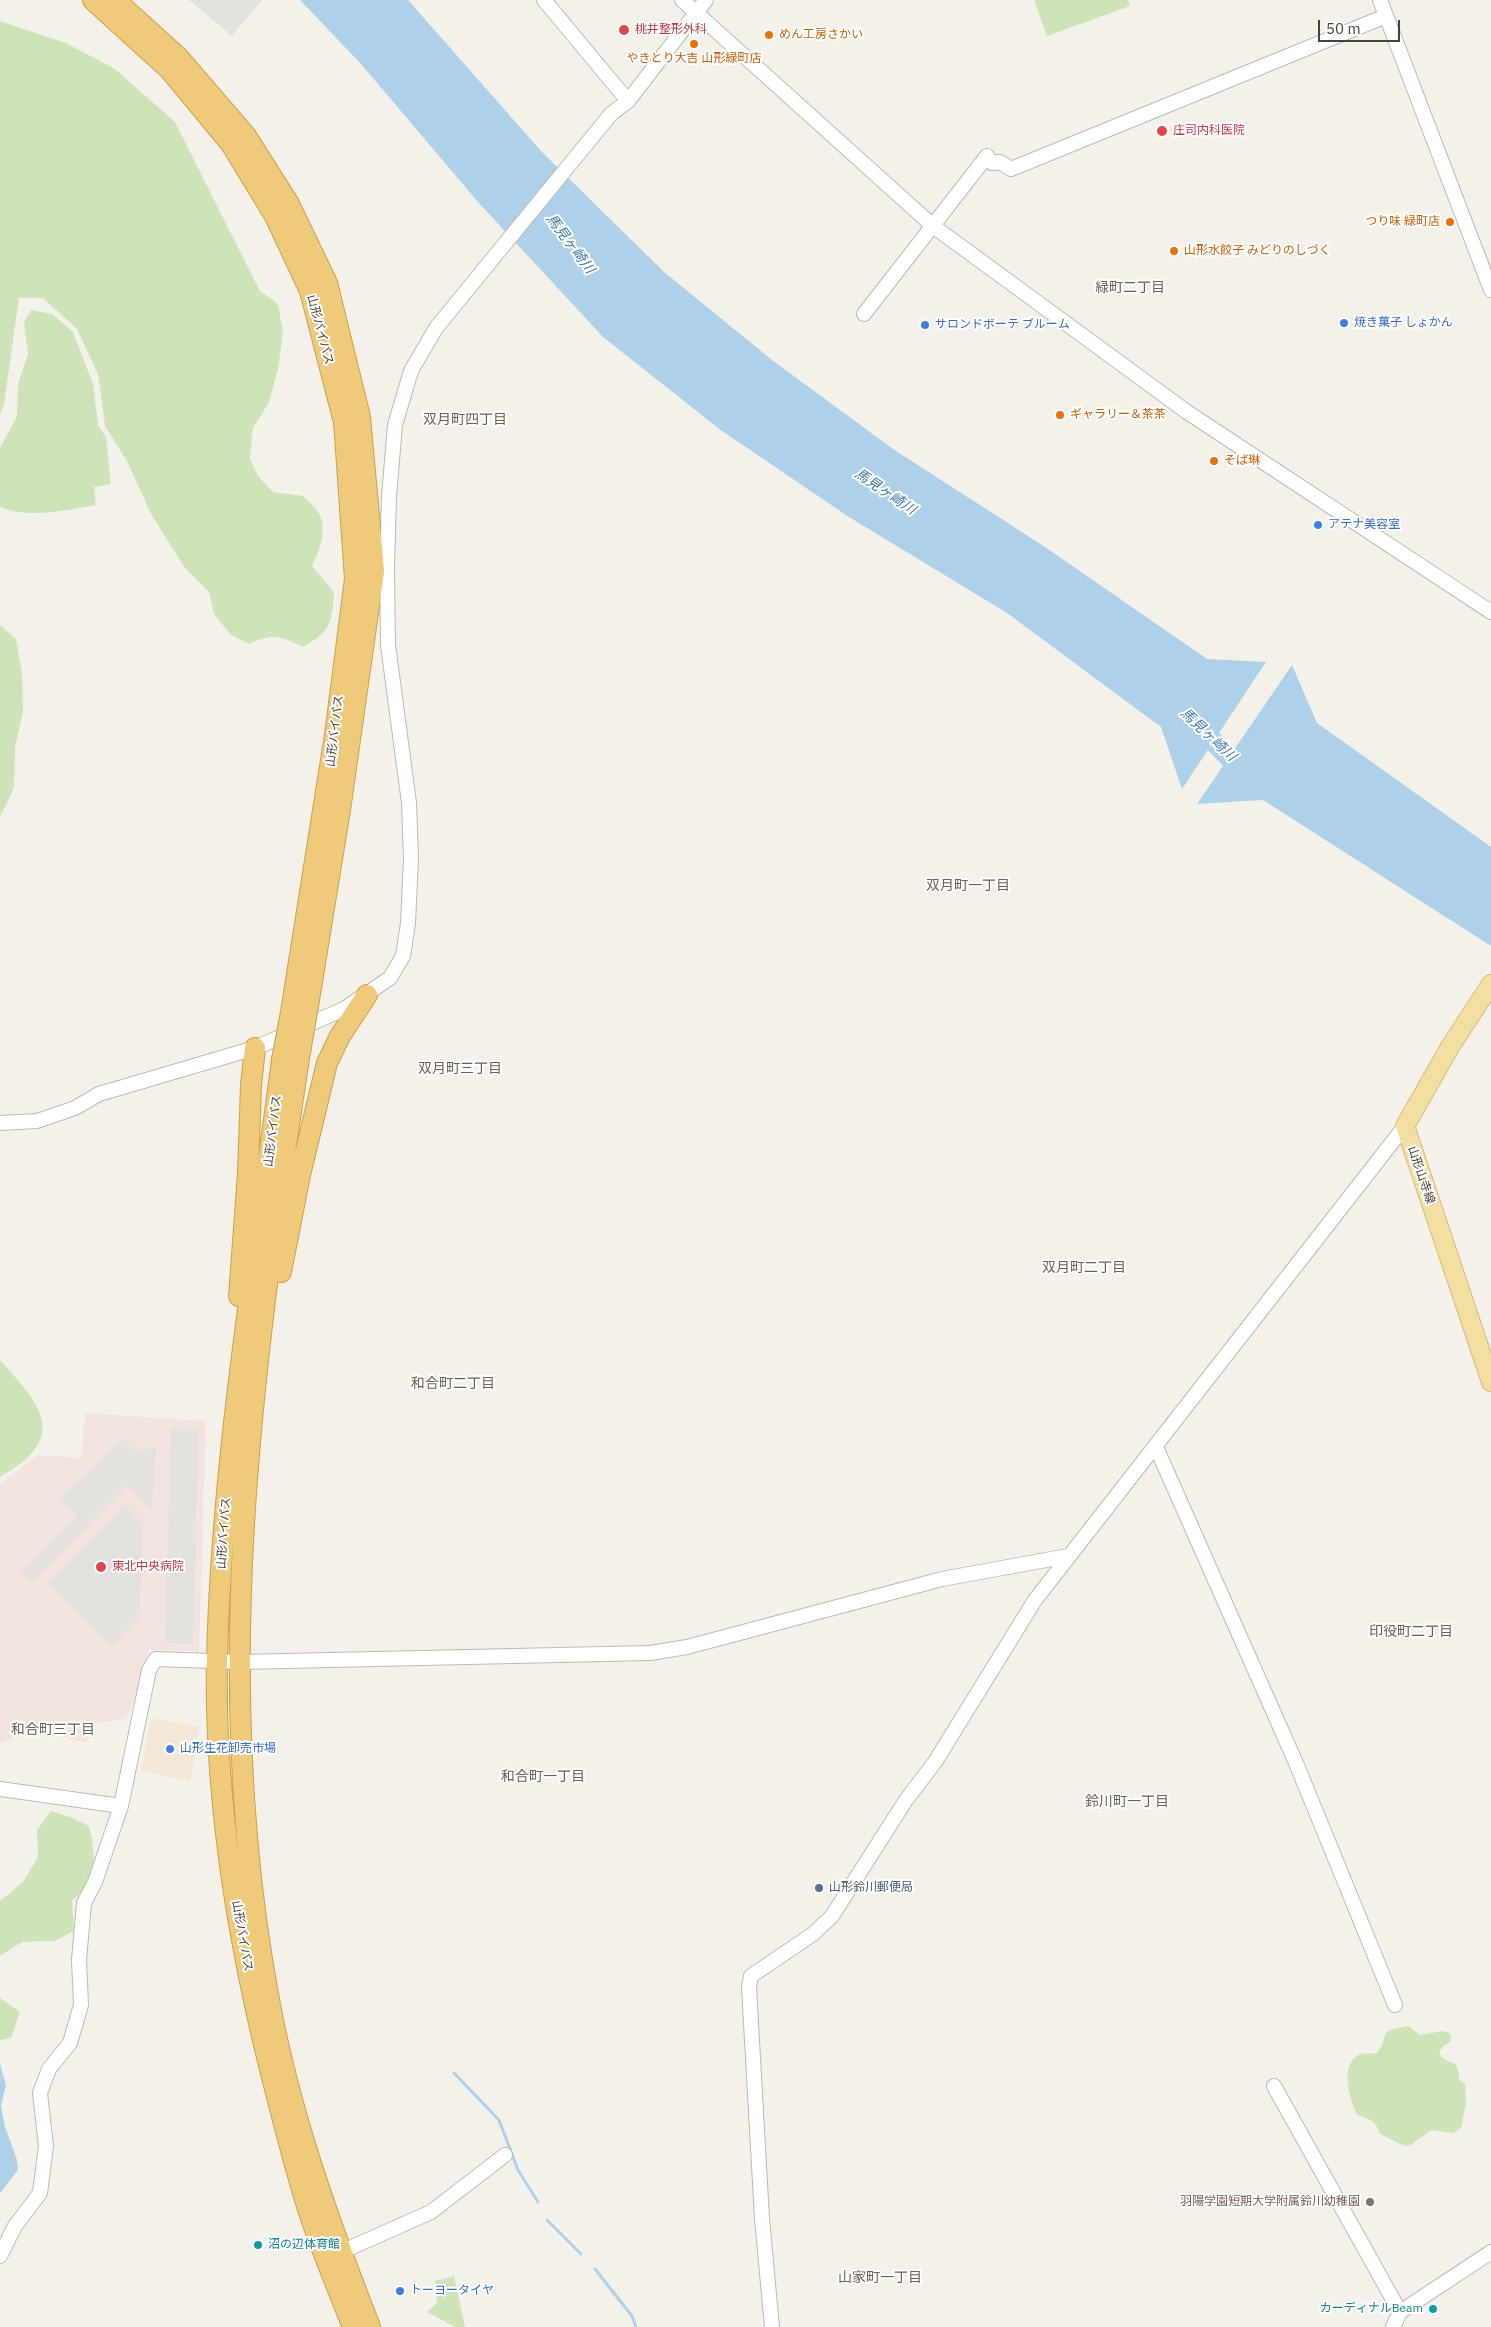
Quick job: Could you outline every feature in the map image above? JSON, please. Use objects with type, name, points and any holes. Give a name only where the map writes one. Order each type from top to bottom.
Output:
[{"type":"highway","name":"山形バイパス","points":[[93,0],[169,69],[231,144],[275,216],[310,291],[344,422],[355,579],[299,1009]]},
{"type":"highway","name":"山形バイパス","points":[[115,0],[178,57],[240,129],[289,204],[327,283],[360,417],[374,571],[340,810],[299,1009],[250,1309],[242,1411],[224,1533],[217,1661],[221,1760],[228,1851],[256,2011],[307,2206],[353,2327]]},
{"type":"highway","points":[[242,1411],[326,1063],[340,1036],[367,995]]},
{"type":"highway","points":[[242,1411],[250,1085],[255,1048]]},
{"type":"highway","name":"山形バイパス","points":[[242,1411],[239,1662],[242,1765],[249,1867],[270,2006],[308,2157],[341,2252],[370,2327]]},
{"type":"main road","points":[[1405,1126],[1450,1047],[1491,984]]},
{"type":"main road","name":"山形山寺線","points":[[1405,1126],[1491,1382]]},
{"type":"street","points":[[544,0],[628,101]]},
{"type":"street","points":[[682,0],[934,226],[1187,412],[1491,612]]},
{"type":"street","points":[[0,1123],[37,1121],[75,1108],[99,1094],[255,1048],[344,1009],[390,978],[403,956],[408,923],[410,858],[409,803],[388,636],[389,496],[395,425],[412,371],[436,328],[611,114],[628,101],[706,0]]},
{"type":"street","points":[[1380,0],[1491,290]]},
{"type":"street","points":[[864,314],[987,156],[992,162],[1000,162],[1011,169],[1386,16]]},
{"type":"street","points":[[772,2327],[756,2119],[749,1987],[751,1976],[807,1938],[832,1916],[906,1800],[935,1762],[1035,1600],[1405,1126]]},
{"type":"street","points":[[1156,1447],[1296,1762],[1395,2005]]},
{"type":"street","points":[[0,2256],[15,2226],[40,2193],[46,2146],[40,2093],[49,2069],[70,2043],[80,2005],[78,1960],[84,1903],[95,1882],[122,1806],[149,1670],[156,1659],[239,1662],[650,1653],[686,1647],[942,1579],[1068,1556]]},
{"type":"street","points":[[0,1789],[122,1806]]},
{"type":"street","points":[[1274,2086],[1400,2312]]},
{"type":"street","points":[[341,2252],[430,2212],[505,2155]]},
{"type":"street","points":[[1393,2327],[1400,2312],[1491,2252]]},
{"type":"shaded area","points":[[189,0],[262,0],[232,36]]},
{"type":"shaded area","name":"東北中央病院","points":[[85,1413],[206,1421],[199,1651],[149,1650],[139,1692],[126,1719],[90,1724],[87,1743],[58,1735],[20,1735],[0,1743],[0,1484],[38,1455],[81,1458]]},
{"type":"shaded area","points":[[171,1428],[199,1430],[193,1644],[165,1643]]},
{"type":"shaded area","points":[[122,1438],[134,1450],[156,1448],[151,1510],[127,1485],[31,1583],[21,1573],[77,1516],[60,1499]]},
{"type":"shaded area","points":[[125,1505],[143,1524],[140,1616],[111,1646],[47,1583]]},
{"type":"shaded area","name":"山形生花卸売市場","points":[[151,1718],[200,1727],[190,1781],[141,1771]]},
{"type":"green space","points":[[1034,0],[1128,0],[1130,6],[1047,36]]},
{"type":"green space","points":[[0,21],[66,43],[115,69],[175,122],[260,291],[278,304],[283,333],[278,369],[269,402],[253,428],[250,459],[258,476],[273,492],[303,496],[316,509],[322,520],[322,540],[312,566],[334,592],[331,619],[325,631],[303,647],[276,637],[264,638],[249,644],[231,635],[214,614],[209,592],[185,568],[151,514],[127,461],[105,426],[98,374],[77,329],[43,298],[19,298],[4,404],[0,415]]},
{"type":"green space","points":[[31,310],[52,314],[73,332],[93,384],[98,425],[106,437],[111,484],[94,487],[96,505],[35,513],[11,511],[0,507],[0,448],[17,416],[18,384],[28,354],[24,322]]},
{"type":"green space","points":[[0,625],[16,639],[22,674],[23,712],[15,747],[14,788],[0,817]]},
{"type":"green space","points":[[0,1360],[28,1392],[37,1407],[42,1421],[42,1435],[35,1449],[22,1463],[0,1477]]},
{"type":"green space","points":[[51,1811],[73,1818],[89,1826],[91,1832],[94,1857],[93,1874],[88,1887],[72,1900],[74,1931],[55,1941],[22,1942],[0,1956],[0,1901],[23,1882],[38,1857],[37,1830]]},
{"type":"green space","points":[[0,1998],[20,2012],[11,2038],[0,2040]]},
{"type":"green space","points":[[1408,2026],[1420,2035],[1443,2031],[1451,2034],[1450,2042],[1443,2046],[1439,2053],[1457,2067],[1459,2080],[1465,2084],[1466,2103],[1461,2128],[1453,2133],[1432,2130],[1407,2146],[1380,2134],[1377,2126],[1372,2121],[1357,2115],[1349,2092],[1347,2075],[1352,2060],[1358,2055],[1377,2053],[1387,2032]]},
{"type":"green space","points":[[454,2276],[465,2327],[455,2327],[427,2312],[437,2303],[435,2281]]},
{"type":"water","points":[[300,0],[408,0],[541,151],[664,272],[772,360],[893,449],[1045,547],[1207,659],[1266,662],[1182,789],[1161,727],[1007,613],[849,517],[722,431],[603,337],[478,202],[361,64]]},
{"type":"water","points":[[1292,665],[1317,723],[1491,847],[1491,946],[1263,800],[1197,804]]},
{"type":"water","points":[[0,2064],[6,2085],[1,2106],[5,2127],[17,2160],[18,2170],[0,2193]]},
{"type":"waterway","name":"馬見ヶ崎川","points":[[1195,722],[1230,759],[1252,771]]},
{"type":"waterway","points":[[454,2073],[499,2120],[518,2170],[538,2202]]},
{"type":"waterway","points":[[547,2220],[581,2254]]},
{"type":"waterway","points":[[595,2269],[632,2316],[636,2327]]},
{"type":"place","name":"桃井整形外科","points":[[624,30]]},
{"type":"place","name":"めん工房さかい","points":[[769,35]]},
{"type":"place","name":"やきとり大吉 山形緑町店","points":[[694,44]]},
{"type":"place","name":"庄司内科医院","points":[[1162,131]]},
{"type":"place","name":"つり味 緑町店","points":[[1450,222]]},
{"type":"place","name":"山形水餃子 みどりのしづく","points":[[1174,251]]},
{"type":"place","name":"焼き菓子 しょかん","points":[[1344,323]]},
{"type":"place","name":"サロンドボーテ ブルーム","points":[[925,325]]},
{"type":"place","name":"ギャラリー＆茶茶","points":[[1060,415]]},
{"type":"place","name":"そば琳","points":[[1214,461]]},
{"type":"place","name":"アテナ美容室","points":[[1318,525]]},
{"type":"place","name":"東北中央病院","points":[[101,1567]]},
{"type":"place","name":"山形生花卸売市場","points":[[170,1749]]},
{"type":"place","name":"山形鈴川郵便局","points":[[819,1888]]},
{"type":"place","name":"羽陽学園短期大学附属鈴川幼稚園","points":[[1370,2202]]},
{"type":"place","name":"沼の辺体育館","points":[[258,2245]]},
{"type":"place","name":"トーヨータイヤ","points":[[400,2291]]},
{"type":"place","name":"カーディナルBeam","points":[[1433,2309]]},
{"type":"district","name":"緑町二丁目","points":[[1130,288]]},
{"type":"district","name":"双月町四丁目","points":[[465,420]]},
{"type":"district","name":"双月町一丁目","points":[[968,886]]},
{"type":"district","name":"双月町三丁目","points":[[460,1069]]},
{"type":"district","name":"双月町二丁目","points":[[1084,1268]]},
{"type":"district","name":"和合町二丁目","points":[[453,1384]]},
{"type":"district","name":"印役町二丁目","points":[[1411,1632]]},
{"type":"district","name":"和合町三丁目","points":[[53,1730]]},
{"type":"district","name":"和合町一丁目","points":[[543,1777]]},
{"type":"district","name":"鈴川町一丁目","points":[[1127,1802]]},
{"type":"district","name":"山家町一丁目","points":[[880,2278]]}]
